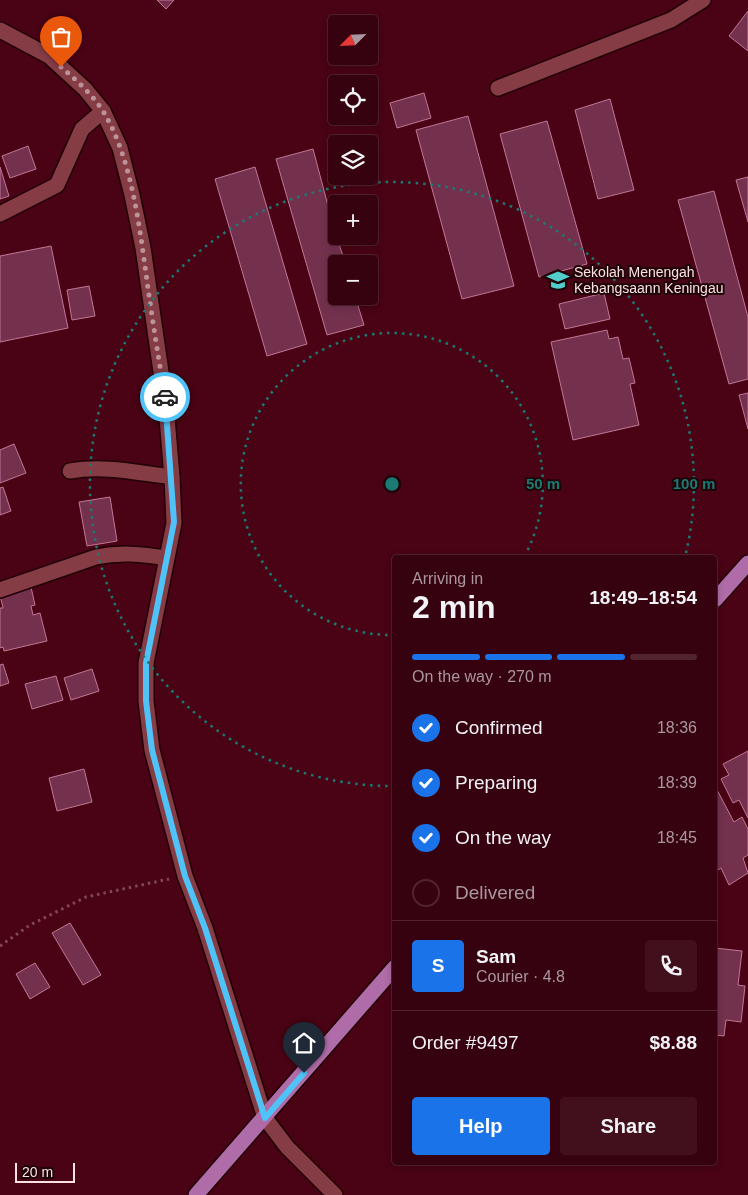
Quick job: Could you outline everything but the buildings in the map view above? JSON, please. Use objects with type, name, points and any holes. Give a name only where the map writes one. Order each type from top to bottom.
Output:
[{"type":"main road","points":[[717,598],[748,563]]},
{"type":"main road","points":[[196,1195],[392,970]]},
{"type":"street","points":[[498,88],[671,20],[703,0]]},
{"type":"street","points":[[0,30],[48,56],[85,89],[103,111],[120,148],[143,248],[166,406],[172,478],[174,522],[146,663],[146,701],[152,750],[185,876],[205,928],[265,1118],[287,1147],[335,1195]]},
{"type":"street","points":[[0,214],[58,184],[82,129],[103,111]]},
{"type":"street","points":[[70,471],[104,468],[172,478]]},
{"type":"street","points":[[0,590],[96,557],[111,554],[140,554],[166,558]]},
{"type":"path","points":[[0,946],[30,925],[86,897],[185,876]]},
{"type":"way so far","points":[[61,67],[85,89],[103,111],[120,148],[143,248],[165,397]]},
{"type":"place","name":"Sekolah Menengah Kebangsaann Keningau","points":[[558,280]]},
{"type":"route","points":[[165,397],[174,522],[146,663],[146,701],[152,750],[185,876],[205,928],[265,1118],[304,1073]]}]
